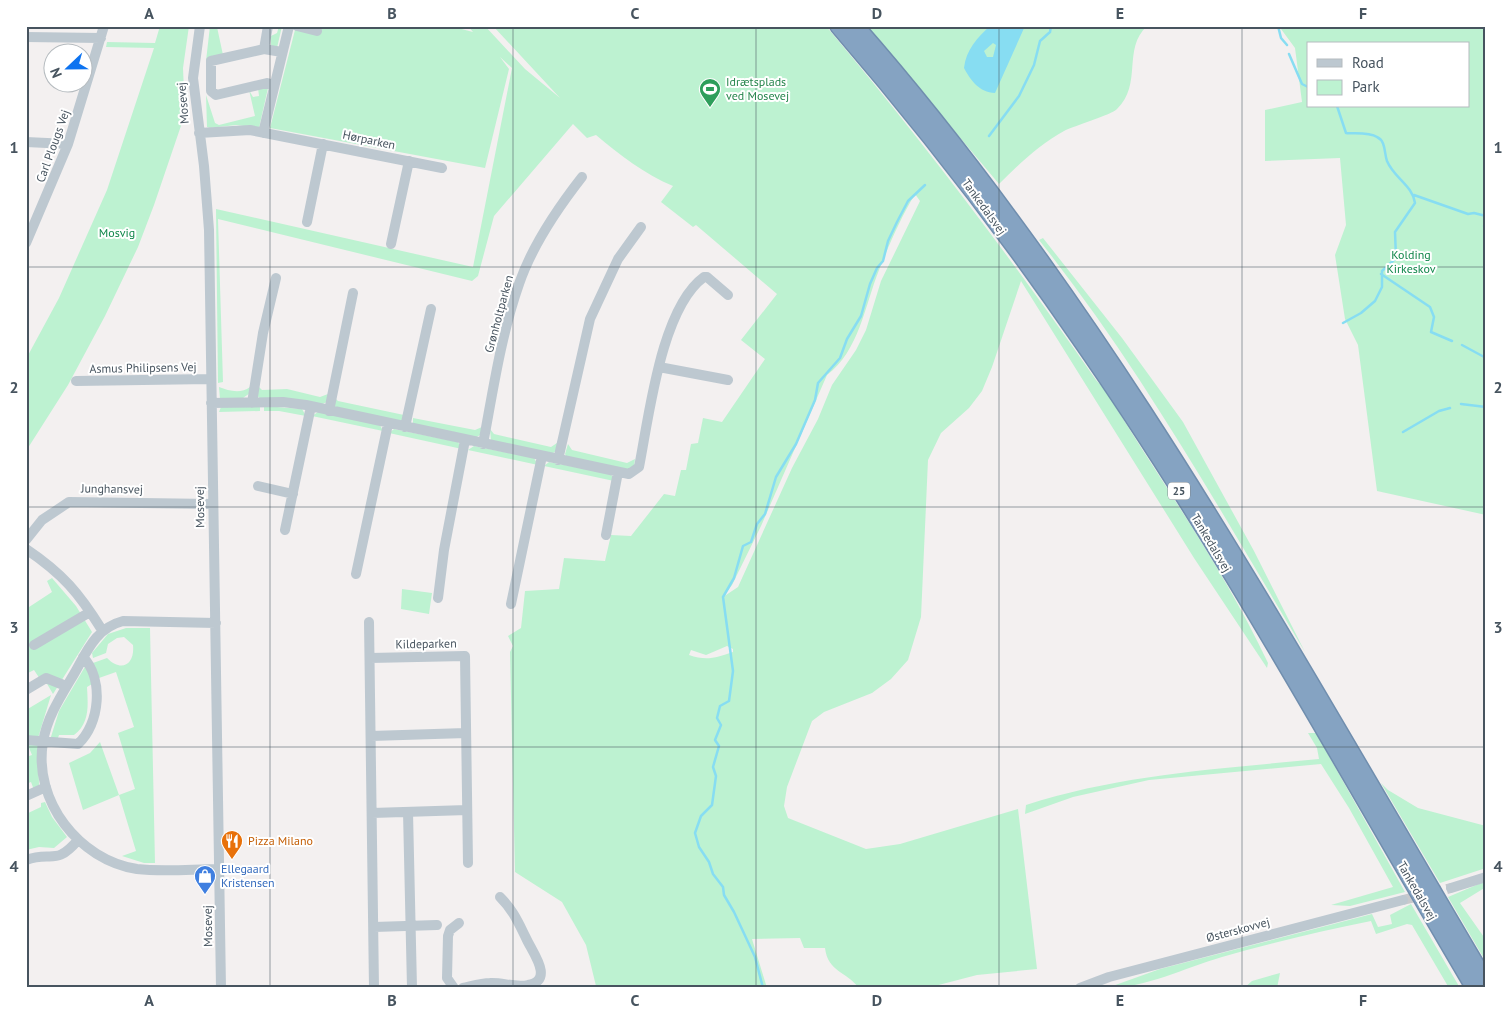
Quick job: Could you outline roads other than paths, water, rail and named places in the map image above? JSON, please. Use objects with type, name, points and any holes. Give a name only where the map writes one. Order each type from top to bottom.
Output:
[{"type":"highway","name":"Tankedalsvej","points":[[838,26],[966,182],[1090,354],[1214,547],[1474,988]]},
{"type":"highway","name":"Tankedalsvej","points":[[856,26],[984,183],[1062,289],[1128,385],[1232,552],[1486,981]]},
{"type":"street","name":"Carl Plougs Vej","points":[[26,244],[68,144],[104,26]]},
{"type":"street","name":"Mosevej","points":[[200,26],[193,78],[209,230],[221,988]]},
{"type":"street","points":[[264,48],[268,26]]},
{"type":"street","points":[[263,133],[289,26]]},
{"type":"street","points":[[297,26],[317,31]]},
{"type":"street","points":[[26,37],[101,38]]},
{"type":"street","points":[[274,85],[267,83],[216,95],[211,91],[211,61],[264,48],[282,52]]},
{"type":"street","name":"Hørparken","points":[[199,133],[237,129],[442,168]]},
{"type":"street","points":[[26,142],[68,144]]},
{"type":"street","name":"Hørparken","points":[[307,222],[323,144]]},
{"type":"street","name":"Hørparken","points":[[391,244],[409,161]]},
{"type":"street","name":"Grønholtparken","points":[[483,444],[510,312],[519,283],[548,225],[582,177]]},
{"type":"street","points":[[558,460],[590,319],[618,259],[641,227]]},
{"type":"street","points":[[211,403],[283,402],[311,406],[388,424],[629,474],[639,467],[659,367],[670,327],[683,302],[699,280],[707,277],[728,295]]},
{"type":"street","points":[[252,403],[263,333],[276,278]]},
{"type":"street","points":[[328,411],[354,293]]},
{"type":"street","points":[[405,427],[431,309]]},
{"type":"street","points":[[659,367],[728,380]]},
{"type":"street","name":"Asmus Philipsens Vej","points":[[76,381],[210,379]]},
{"type":"street","points":[[285,530],[311,406]]},
{"type":"street","points":[[356,574],[388,424]]},
{"type":"street","points":[[441,593],[444,550],[465,440]]},
{"type":"street","points":[[512,604],[542,456]]},
{"type":"street","points":[[606,535],[618,472]]},
{"type":"street","points":[[258,486],[293,494]]},
{"type":"street","name":"Junghansvej","points":[[26,540],[42,520],[69,502],[212,504]]},
{"type":"street","points":[[26,549],[62,575],[102,630]]},
{"type":"street","points":[[34,645],[90,612]]},
{"type":"street","points":[[216,623],[123,621],[112,624],[102,630],[83,657],[48,721],[43,742],[42,771],[57,814],[78,840],[96,854],[136,869],[220,870]]},
{"type":"street","points":[[369,622],[374,988]]},
{"type":"street","name":"Kildeparken","points":[[370,658],[465,656],[468,863]]},
{"type":"street","points":[[26,740],[78,744],[90,731],[94,720],[96,698],[88,662],[83,657]]},
{"type":"street","points":[[26,690],[46,678],[66,686]]},
{"type":"street","points":[[371,736],[466,733]]},
{"type":"street","points":[[26,796],[46,787]]},
{"type":"street","points":[[372,813],[467,810]]},
{"type":"street","points":[[408,812],[412,988]]},
{"type":"street","points":[[26,860],[36,857],[60,856],[67,852],[78,840]]},
{"type":"street","points":[[1452,888],[1486,877]]},
{"type":"street","points":[[463,988],[490,982],[528,986],[538,980],[541,968],[538,958],[500,897]]},
{"type":"street","name":"Østerskovvej","points":[[1080,988],[1109,977],[1403,900]]},
{"type":"street","points":[[454,988],[447,978],[448,936],[450,930],[459,923]]},
{"type":"street","points":[[374,927],[437,925]]},
{"type":"water","points":[[990,26],[1025,26],[995,93],[984,90],[976,85],[964,68],[970,50]],"holes":[[[993,43],[996,45],[993,57],[987,57],[984,51]]]},
{"type":"waterway","points":[[989,136],[1019,96],[1034,65],[1040,41],[1050,32],[1051,26]]},
{"type":"waterway","points":[[1278,26],[1281,38],[1287,45]]},
{"type":"waterway","points":[[1289,54],[1302,84],[1307,86]]},
{"type":"waterway","points":[[1338,108],[1346,133],[1370,134],[1382,141],[1390,167],[1411,192],[1415,203],[1395,232],[1396,258],[1382,271],[1382,287],[1375,301],[1361,313],[1343,323]]},
{"type":"waterway","points":[[763,988],[755,957],[724,895],[723,887],[713,874],[709,862],[699,847],[695,833],[701,816],[712,805],[716,776],[713,767],[719,746],[715,740],[721,725],[717,718],[720,706],[729,701],[733,671],[723,597],[734,578],[743,546],[751,542],[757,524],[765,514],[776,477],[796,444],[815,400],[818,383],[840,358],[847,339],[861,316],[870,284],[877,268],[883,261],[888,241],[897,222],[908,201],[925,185]]},
{"type":"waterway","points":[[1414,195],[1468,214],[1474,213],[1486,216]]},
{"type":"waterway","points":[[1381,274],[1430,307],[1434,317],[1431,332],[1452,341]]},
{"type":"waterway","points":[[1462,345],[1486,358]]},
{"type":"waterway","points":[[1461,404],[1486,407]]},
{"type":"waterway","points":[[1403,432],[1439,411],[1450,408]]},
{"type":"tunnel","points":[[1403,900],[1451,888]]},
{"type":"place","name":"Idrætsplads ved Mosevej","points":[[710,108]]},
{"type":"place","name":"Pizza Milano","points":[[232,860]]},
{"type":"place","name":"Ellegaard Kristensen","points":[[205,895]]},
{"type":"park label","name":"Mosvig","points":[[117,233]]},
{"type":"park label","name":"Kolding Kirkeskov","points":[[1411,262]]}]
